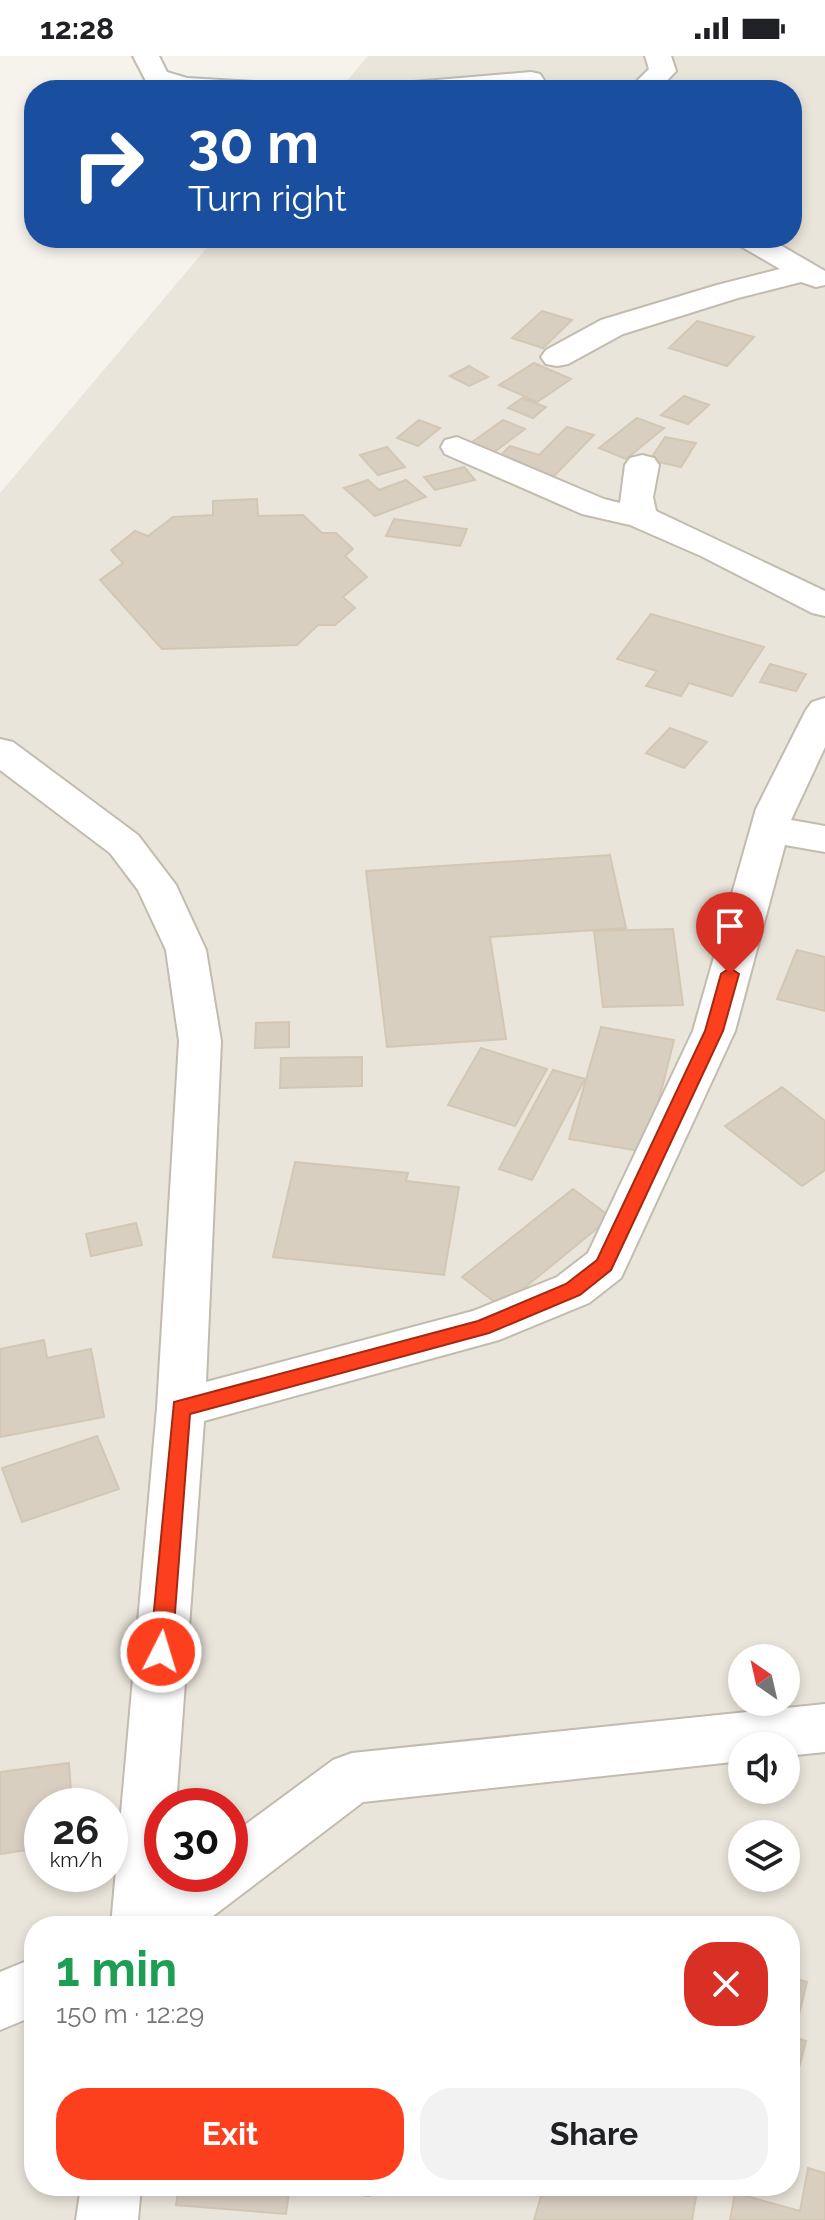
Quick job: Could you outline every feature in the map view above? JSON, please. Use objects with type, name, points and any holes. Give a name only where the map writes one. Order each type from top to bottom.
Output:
[{"type":"street","points":[[146,56],[156,77],[166,80]]},
{"type":"street","points":[[490,56],[531,80]]},
{"type":"street","points":[[653,80],[663,71],[658,56]]},
{"type":"street","points":[[765,248],[816,277]]},
{"type":"street","points":[[557,357],[612,327],[728,291],[816,277]]},
{"type":"street","points":[[457,447],[594,507],[640,517],[713,549],[825,605]]},
{"type":"street","points":[[640,517],[636,497],[642,465]]},
{"type":"street","points":[[181,1408],[482,1327],[573,1290],[605,1265],[714,1031],[775,809],[825,710]]},
{"type":"street","points":[[0,751],[124,844],[156,885],[186,950],[200,1041],[181,1408],[140,1916]]},
{"type":"street","points":[[770,829],[825,839]]},
{"type":"street","points":[[248,1856],[352,1778],[825,1728]]},
{"type":"street","points":[[167,1916],[200,1892]]},
{"type":"street","points":[[0,2002],[24,1991]]},
{"type":"street","points":[[107,2220],[110,2196]]},
{"type":"shaded area","points":[[368,56],[825,56],[825,2220],[0,2220],[0,493],[207,248],[802,248],[802,80],[348,80]]},
{"type":"building","points":[[542,311],[572,320],[543,348],[512,338]]},
{"type":"building","points":[[697,321],[754,337],[727,366],[669,348]]},
{"type":"building","points":[[534,363],[571,379],[537,402],[499,385]]},
{"type":"building","points":[[469,366],[488,377],[469,386],[450,376]]},
{"type":"building","points":[[684,396],[709,405],[688,424],[661,415]]},
{"type":"building","points":[[522,398],[546,407],[533,418],[508,408]]},
{"type":"building","points":[[637,418],[664,428],[626,459],[599,448]]},
{"type":"building","points":[[419,420],[440,428],[418,446],[397,438]]},
{"type":"building","points":[[503,420],[525,429],[490,455],[468,445]]},
{"type":"building","points":[[567,427],[594,435],[552,478],[496,460],[510,446],[539,455]]},
{"type":"building","points":[[665,437],[696,443],[681,467],[650,460]]},
{"type":"building","points":[[387,447],[405,467],[378,475],[360,455]]},
{"type":"building","points":[[464,467],[475,480],[435,490],[424,477]]},
{"type":"building","points":[[368,480],[379,490],[406,480],[426,497],[375,516],[344,488]]},
{"type":"building","points":[[257,499],[258,516],[303,515],[322,533],[336,533],[353,549],[345,556],[367,577],[343,597],[355,608],[335,625],[318,625],[297,645],[162,649],[100,580],[123,563],[111,550],[135,531],[148,536],[173,517],[213,515],[213,501]]},
{"type":"building","points":[[394,519],[467,529],[460,546],[386,536]]},
{"type":"building","points":[[651,614],[764,647],[732,696],[689,683],[681,696],[646,686],[657,671],[617,659]]},
{"type":"building","points":[[770,664],[806,674],[796,691],[760,682]]},
{"type":"building","points":[[670,728],[707,742],[684,768],[646,753]]},
{"type":"building","points":[[610,855],[626,928],[490,937],[506,1039],[387,1047],[366,871]]},
{"type":"building","points":[[673,929],[683,1005],[603,1007],[594,931]]},
{"type":"building","points":[[797,950],[825,957],[825,1011],[777,999]]},
{"type":"building","points":[[289,1022],[289,1047],[255,1048],[256,1023]]},
{"type":"building","points":[[601,1027],[674,1040],[646,1152],[569,1139]]},
{"type":"building","points":[[481,1048],[547,1069],[515,1126],[448,1105]]},
{"type":"building","points":[[362,1057],[362,1086],[280,1088],[281,1058]]},
{"type":"building","points":[[553,1070],[585,1079],[532,1180],[499,1169]]},
{"type":"building","points":[[782,1087],[825,1121],[825,1170],[802,1186],[725,1126]]},
{"type":"building","points":[[295,1162],[408,1173],[406,1181],[459,1187],[444,1275],[273,1257]]},
{"type":"building","points":[[573,1189],[611,1217],[501,1307],[462,1277]]},
{"type":"building","points":[[136,1223],[142,1245],[91,1256],[86,1234]]},
{"type":"building","points":[[44,1340],[47,1358],[91,1349],[104,1417],[0,1437],[0,1349]]},
{"type":"building","points":[[97,1436],[119,1489],[22,1522],[2,1468]]},
{"type":"building","points":[[69,1763],[71,1788],[24,1788],[24,1851],[0,1854],[0,1772]]},
{"type":"building","points":[[800,1980],[807,1982],[800,2011]]},
{"type":"building","points":[[800,2039],[806,2041],[800,2064]]},
{"type":"building","points":[[808,2168],[825,2173],[825,2220],[730,2220],[734,2196],[746,2196],[800,2211]]},
{"type":"building","points":[[177,2196],[289,2196],[286,2214],[176,2205]]},
{"type":"building","points":[[541,2196],[696,2196],[692,2220],[534,2220]]},
{"type":"route","points":[[161,1652],[181,1408],[482,1327],[573,1290],[605,1265],[714,1031],[730,974]]}]
